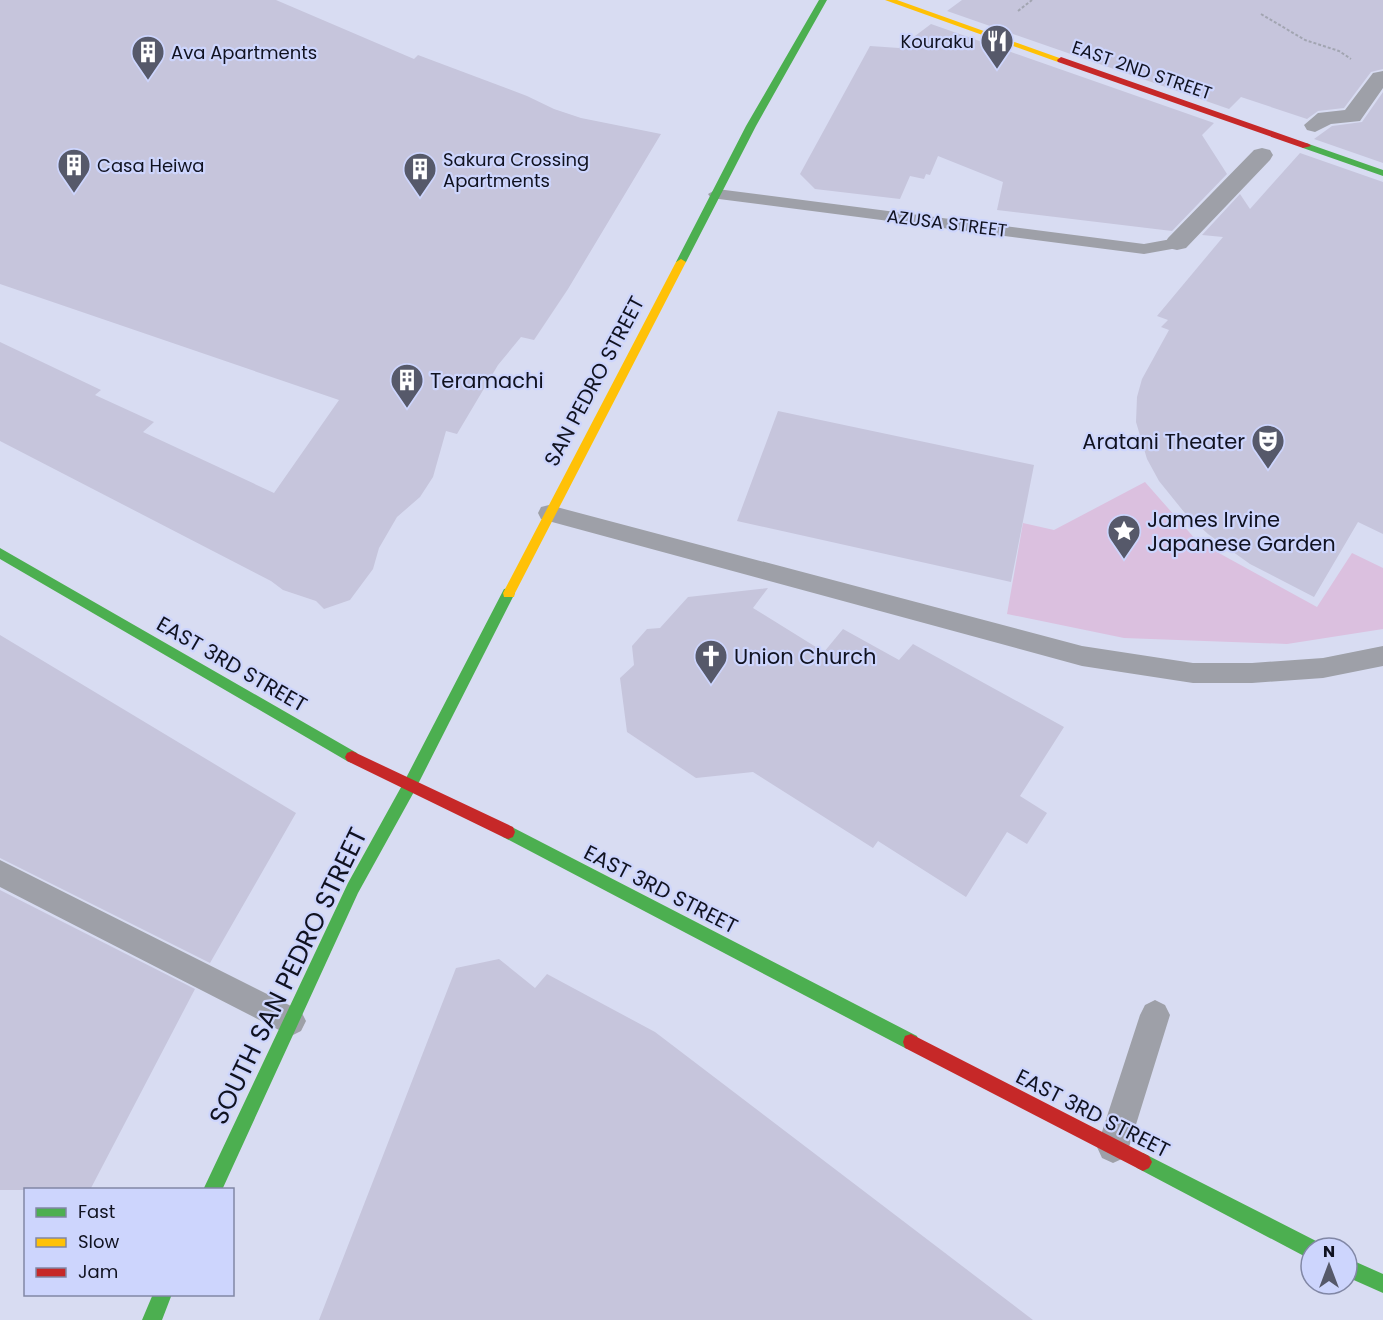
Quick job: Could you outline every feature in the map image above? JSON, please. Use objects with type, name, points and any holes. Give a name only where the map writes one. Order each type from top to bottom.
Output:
[{"type":"main road","name":"SAN PEDRO STREET","points":[[410,785],[751,126],[823,0]]},
{"type":"main road","name":"EAST 2ND STREET","points":[[889,0],[1383,173]]},
{"type":"main road","name":"EAST 3RD STREET","points":[[0,553],[328,745],[513,836],[1299,1243]]},
{"type":"main road","name":"SOUTH SAN PEDRO STREET","points":[[213,1188],[366,861],[410,785]]},
{"type":"main road","points":[[1359,1273],[1383,1284]]},
{"type":"main road","points":[[152,1320],[163,1296]]},
{"type":"street","points":[[1316,125],[1326,118],[1352,116],[1382,77]]},
{"type":"street","points":[[1177,243],[1262,155]]},
{"type":"lane","name":"AZUSA STREET","points":[[717,194],[1144,249],[1177,243]]},
{"type":"lane","points":[[549,513],[1071,654],[1141,668],[1193,674],[1252,674],[1323,668],[1383,656]]},
{"type":"lane","points":[[0,873],[291,1021]]},
{"type":"lane","points":[[1113,1147],[1155,1015]]},
{"type":"path","points":[[1261,14],[1305,40],[1339,51],[1382,77]]},
{"type":"shaded area","name":"James Irvine Japanese Garden","points":[[1145,482],[1197,541],[1317,607],[1352,553],[1383,568],[1383,629],[1287,644],[1124,638],[1007,614],[1023,523],[1054,530]]},
{"type":"building","points":[[0,0],[276,0],[414,59],[418,55],[527,96],[554,109],[581,118],[661,134],[568,289],[534,340],[521,337],[498,365],[457,434],[446,431],[433,477],[420,497],[397,517],[379,548],[373,569],[350,600],[324,609],[316,601],[283,590],[271,581],[0,441],[0,342],[101,390],[95,395],[154,422],[143,432],[274,493],[339,400],[0,284]]},
{"type":"building","points":[[962,0],[1383,0],[1383,69],[1371,72],[1344,108],[1318,111],[1307,119],[1241,97],[1229,109],[947,11]]},
{"type":"building","points":[[931,24],[1214,123],[1202,135],[1227,174],[1172,231],[997,210],[1003,182],[938,156],[930,175],[926,174],[924,179],[910,176],[900,199],[815,189],[800,174],[870,46],[899,48]]},
{"type":"building","points":[[1383,92],[1383,163],[1314,139],[1332,126],[1362,122]]},
{"type":"building","points":[[1300,153],[1383,182],[1383,534],[1358,522],[1314,597],[1250,564],[1208,534],[1184,512],[1159,481],[1147,459],[1136,422],[1137,397],[1142,379],[1169,330],[1161,327],[1168,320],[1157,316],[1223,237],[1202,235],[1240,194],[1250,209]]},
{"type":"building","points":[[778,411],[1034,465],[1011,582],[737,521]]},
{"type":"building","points":[[768,588],[753,608],[824,652],[843,629],[899,660],[913,644],[1064,727],[1020,796],[1047,813],[1027,844],[1007,832],[966,897],[878,841],[873,848],[753,772],[696,778],[627,732],[620,678],[634,665],[632,646],[647,629],[660,628],[688,597]]},
{"type":"building","points":[[0,635],[296,813],[210,963],[0,858]]},
{"type":"building","points":[[0,890],[195,989],[91,1188],[0,1190]]},
{"type":"building","points":[[499,959],[535,988],[547,974],[655,1032],[1033,1320],[319,1320],[456,968]]},
{"type":"traffic: fast","points":[[681,262],[751,126],[823,0]]},
{"type":"traffic: fast","points":[[1306,146],[1383,173]]},
{"type":"traffic: fast","points":[[0,553],[352,757]]},
{"type":"traffic: fast","points":[[213,1188],[353,888],[410,785],[509,593]]},
{"type":"traffic: fast","points":[[508,832],[911,1042]]},
{"type":"traffic: fast","points":[[1143,1162],[1299,1243]]},
{"type":"traffic: fast","points":[[1359,1273],[1383,1284]]},
{"type":"traffic: fast","points":[[152,1320],[162,1296]]},
{"type":"traffic: slow","points":[[889,0],[1061,60]]},
{"type":"traffic: slow","points":[[509,593],[681,262]]},
{"type":"traffic: jam","points":[[1061,60],[1306,146]]},
{"type":"traffic: jam","points":[[352,757],[508,832]]},
{"type":"traffic: jam","points":[[911,1042],[1143,1162]]},
{"type":"place","name":"Kouraku","points":[[997,70]]},
{"type":"place","name":"Ava Apartments","points":[[148,81]]},
{"type":"place","name":"Casa Heiwa","points":[[74,194]]},
{"type":"place","name":"Sakura Crossing Apartments","points":[[420,198]]},
{"type":"place","name":"Teramachi","points":[[407,409]]},
{"type":"place","name":"Aratani Theater","points":[[1268,470]]},
{"type":"place","name":"James Irvine Japanese Garden","points":[[1124,560]]},
{"type":"place","name":"Union Church","points":[[711,685]]}]
